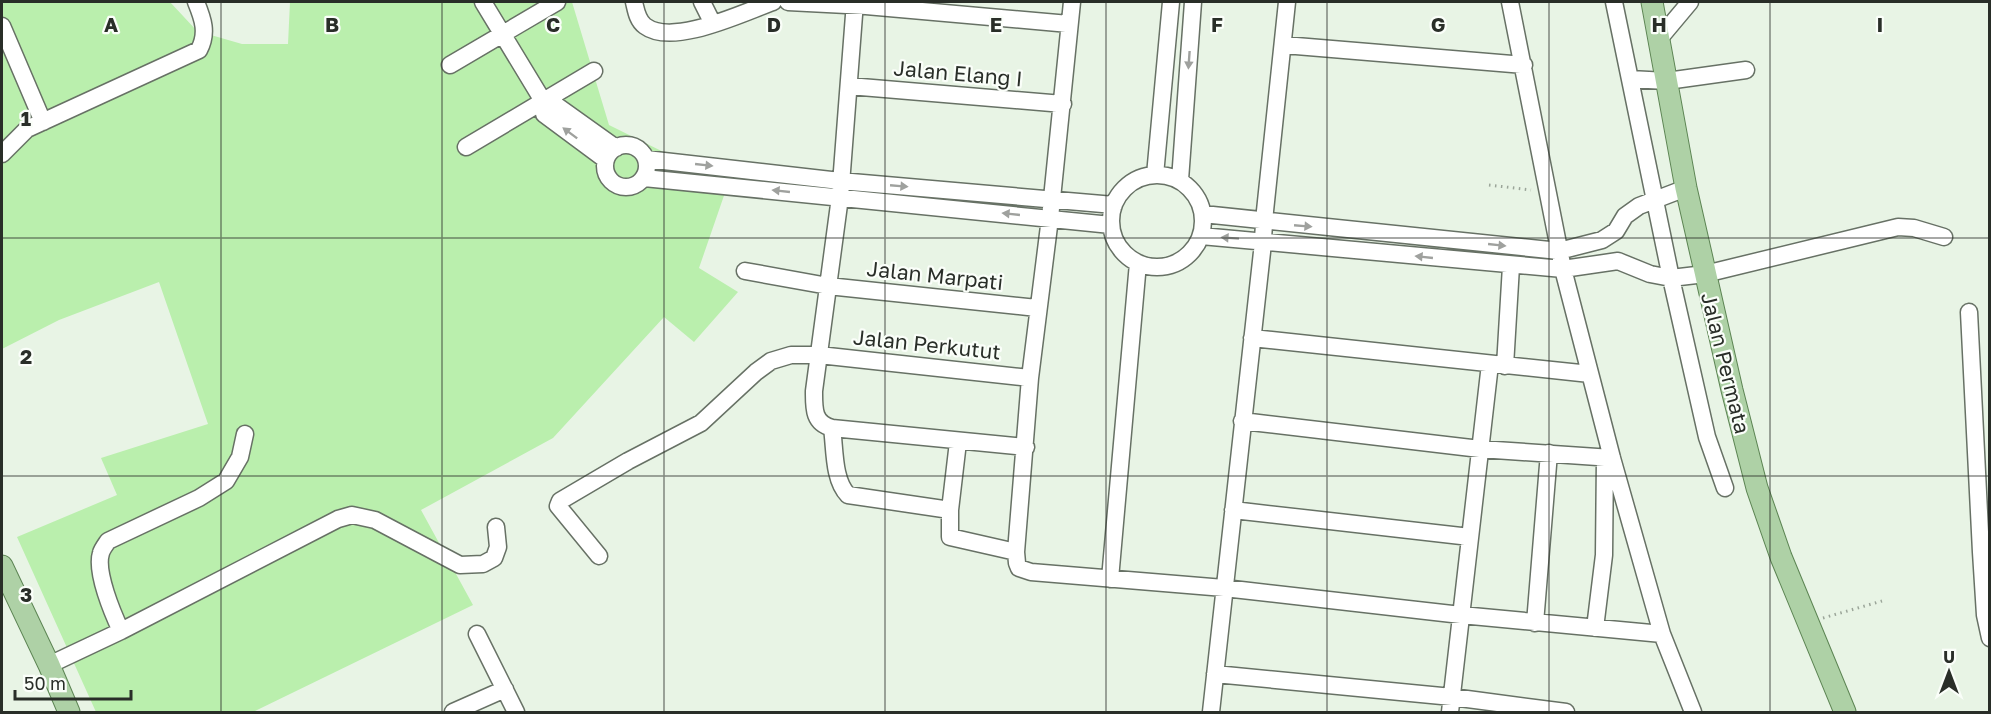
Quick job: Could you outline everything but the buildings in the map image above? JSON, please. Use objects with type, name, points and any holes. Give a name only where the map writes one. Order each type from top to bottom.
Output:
[{"type":"main road","name":"Jalan Permata","points":[[1652,2],[1686,188],[1757,488],[1807,623],[1845,712]]},
{"type":"main road","points":[[2,566],[69,712]]},
{"type":"street","points":[[2,154],[27,129],[199,50],[204,40],[204,21],[196,2]]},
{"type":"street","points":[[483,2],[543,101],[553,103],[611,154]]},
{"type":"street","points":[[450,65],[557,2]]},
{"type":"street","points":[[634,2],[639,20],[646,27],[654,31],[683,32],[773,2]]},
{"type":"street","points":[[702,2],[712,24]]},
{"type":"street","points":[[788,2],[855,4],[1069,24]]},
{"type":"street","points":[[1072,2],[1063,104],[1030,378],[1016,552],[1019,568],[1110,579],[1224,588],[1534,623],[1662,634]]},
{"type":"street","points":[[1155,175],[1171,2]]},
{"type":"street","points":[[1180,180],[1193,2]]},
{"type":"street","points":[[1211,712],[1287,2]]},
{"type":"street","points":[[1510,2],[1559,251],[1608,457],[1662,634],[1691,710]]},
{"type":"street","points":[[1614,2],[1671,278],[1707,436],[1725,488]]},
{"type":"street","points":[[1659,39],[1690,2]]},
{"type":"street","points":[[855,4],[840,189],[814,406],[817,420],[824,426],[832,428],[1026,447]]},
{"type":"street","points":[[2,26],[43,122]]},
{"type":"street","points":[[1284,45],[1524,65]]},
{"type":"street","points":[[1630,80],[1667,81],[1746,70]]},
{"type":"street","points":[[466,147],[594,71]]},
{"type":"street","name":"Jalan Elang I","points":[[849,86],[1063,104]]},
{"type":"street","points":[[644,178],[646,159],[639,149],[628,145],[611,154],[606,173],[614,183],[621,186],[633,186],[644,178],[1114,205]]},
{"type":"street","points":[[646,159],[840,189],[1111,225]]},
{"type":"street","points":[[1155,175],[1180,180],[1195,195],[1203,214],[1201,236],[1189,254],[1170,265],[1149,266],[1138,263],[1120,248],[1111,225],[1114,205],[1126,187],[1134,181],[1155,175]]},
{"type":"street","points":[[1203,214],[1559,251],[1602,240],[1616,231],[1624,216],[1639,206],[1686,188]]},
{"type":"street","points":[[1201,236],[1511,266],[1563,269],[1618,261],[1650,274],[1671,278],[1705,274],[1898,227],[1914,228],[1944,237]]},
{"type":"street","points":[[1110,579],[1138,263]]},
{"type":"street","points":[[1451,705],[1480,448],[1497,365],[1511,266]]},
{"type":"street","name":"Jalan Marpati","points":[[745,271],[828,286],[1037,308]]},
{"type":"street","points":[[1969,312],[1981,562],[1989,638]]},
{"type":"street","points":[[1252,338],[1590,374]]},
{"type":"street","name":"Jalan Perkutut","points":[[599,556],[558,506],[560,501],[628,461],[701,423],[771,361],[791,356],[819,355],[1030,378]]},
{"type":"street","points":[[1242,421],[1480,448],[1608,457]]},
{"type":"street","points":[[832,428],[837,470],[842,487],[848,495],[950,510]]},
{"type":"street","points":[[121,631],[108,603],[102,574],[100,554],[108,541],[199,498],[226,481],[240,457],[245,434]]},
{"type":"street","points":[[958,442],[950,510],[950,537],[955,540],[1016,552]]},
{"type":"street","points":[[1534,623],[1549,453]]},
{"type":"street","points":[[1594,628],[1604,555],[1608,457]]},
{"type":"street","points":[[1233,510],[1470,537]]},
{"type":"street","points":[[49,665],[121,631],[338,519],[352,515],[375,520],[460,565],[483,564],[494,558],[498,547],[496,527]]},
{"type":"street","points":[[477,634],[516,712]]},
{"type":"street","points":[[1215,674],[1451,705],[1566,712]]},
{"type":"street","points":[[453,712],[505,689]]},
{"type":"path","points":[[1489,185],[1548,192]]},
{"type":"path","points":[[1807,623],[1882,601]]},
{"type":"green space","points":[[2,2],[170,2],[197,31],[242,44],[288,44],[290,2],[572,2],[609,125],[728,184],[699,268],[738,292],[694,342],[664,317],[553,438],[421,510],[473,605],[253,712],[96,712],[17,537],[117,495],[101,458],[208,424],[159,282],[59,320],[2,349]]}]
